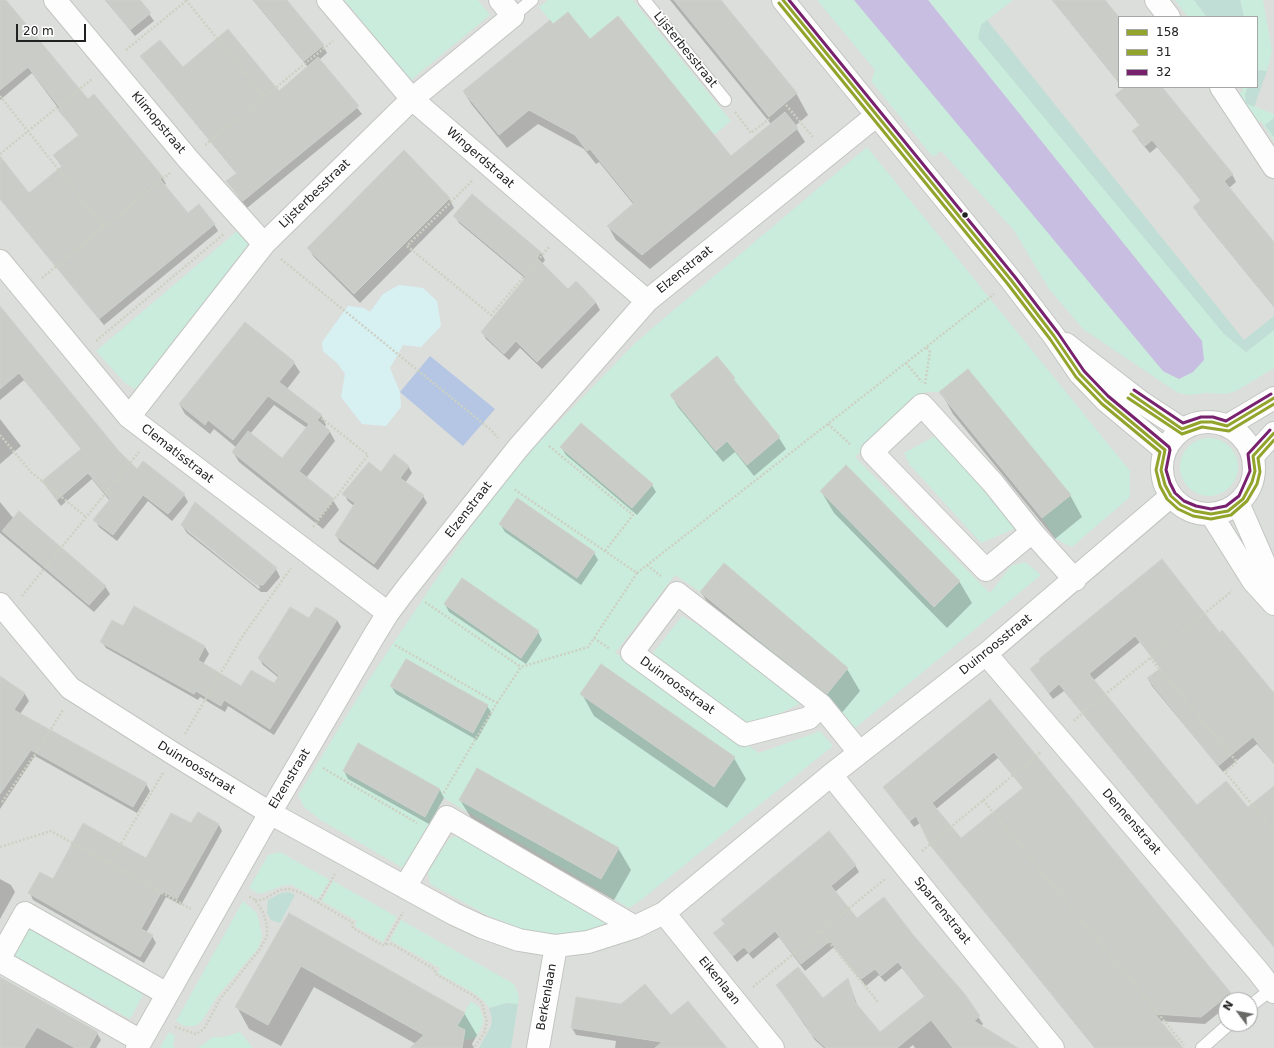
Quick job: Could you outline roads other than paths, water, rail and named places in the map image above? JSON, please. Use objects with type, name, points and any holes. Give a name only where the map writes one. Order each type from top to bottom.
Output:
[{"type":"street","name":"Klimopstraat","points":[[55,0],[241,220],[264,244]]},
{"type":"street","name":"Wingerdstraat","points":[[328,0],[412,99],[647,301]]},
{"type":"street","points":[[783,0],[1011,280],[1054,336],[1080,374],[1105,400],[1165,450]]},
{"type":"street","points":[[1156,0],[1168,16]]},
{"type":"street","name":"Lijsterbesstraat","points":[[129,417],[264,244],[507,8]]},
{"type":"street","points":[[1222,88],[1274,167]]},
{"type":"street","name":"Elzenstraat","points":[[167,994],[25,913],[0,959],[139,1044],[270,813],[375,634],[388,613],[406,589],[532,432],[647,301],[877,115]]},
{"type":"street","name":"Clematisstraat","points":[[0,261],[129,417],[152,436],[388,613]]},
{"type":"street","points":[[1054,336],[1141,402],[1182,429]]},
{"type":"street","points":[[1227,426],[1274,398]]},
{"type":"street","points":[[1032,532],[986,570],[872,452],[922,405],[993,483],[1032,532],[1075,580]]},
{"type":"street","points":[[1200,422],[1212,422],[1227,426],[1240,436],[1249,446],[1253,456],[1255,471],[1252,482],[1243,499],[1228,511],[1211,514],[1194,511],[1181,505],[1172,496],[1165,485],[1161,470],[1165,450],[1171,439],[1182,429],[1200,422]]},
{"type":"street","points":[[1253,456],[1274,433]]},
{"type":"street","name":"Duinroosstraat","points":[[4,616],[70,688],[270,813],[454,914],[482,927],[520,940],[556,946],[588,942],[635,927],[664,913],[831,774],[986,654],[1075,580],[1172,496]]},
{"type":"street","points":[[1238,503],[1274,585]]},
{"type":"street","points":[[1211,514],[1253,581],[1274,604]]},
{"type":"street","name":"Duinroosstraat","points":[[821,705],[809,718],[744,735],[632,653],[677,593],[821,705],[859,752]]},
{"type":"street","name":"Dennenstraat","points":[[986,654],[1258,971],[1273,991]]},
{"type":"street","name":"Sparrenstraat","points":[[831,774],[1053,1048]]},
{"type":"street","points":[[410,890],[442,825],[635,927]]},
{"type":"street","name":"Eikenlaan","points":[[664,913],[773,1048]]},
{"type":"street","name":"Berkenlaan","points":[[538,1048],[556,946]]},
{"type":"lane","name":"Lijsterbesstraat","points":[[507,8],[532,0]]},
{"type":"lane","name":"Lijsterbesstraat","points":[[644,0],[725,100]]},
{"type":"lane","points":[[1258,1001],[1273,991]]},
{"type":"lane","points":[[1202,1048],[1220,1032]]}]
